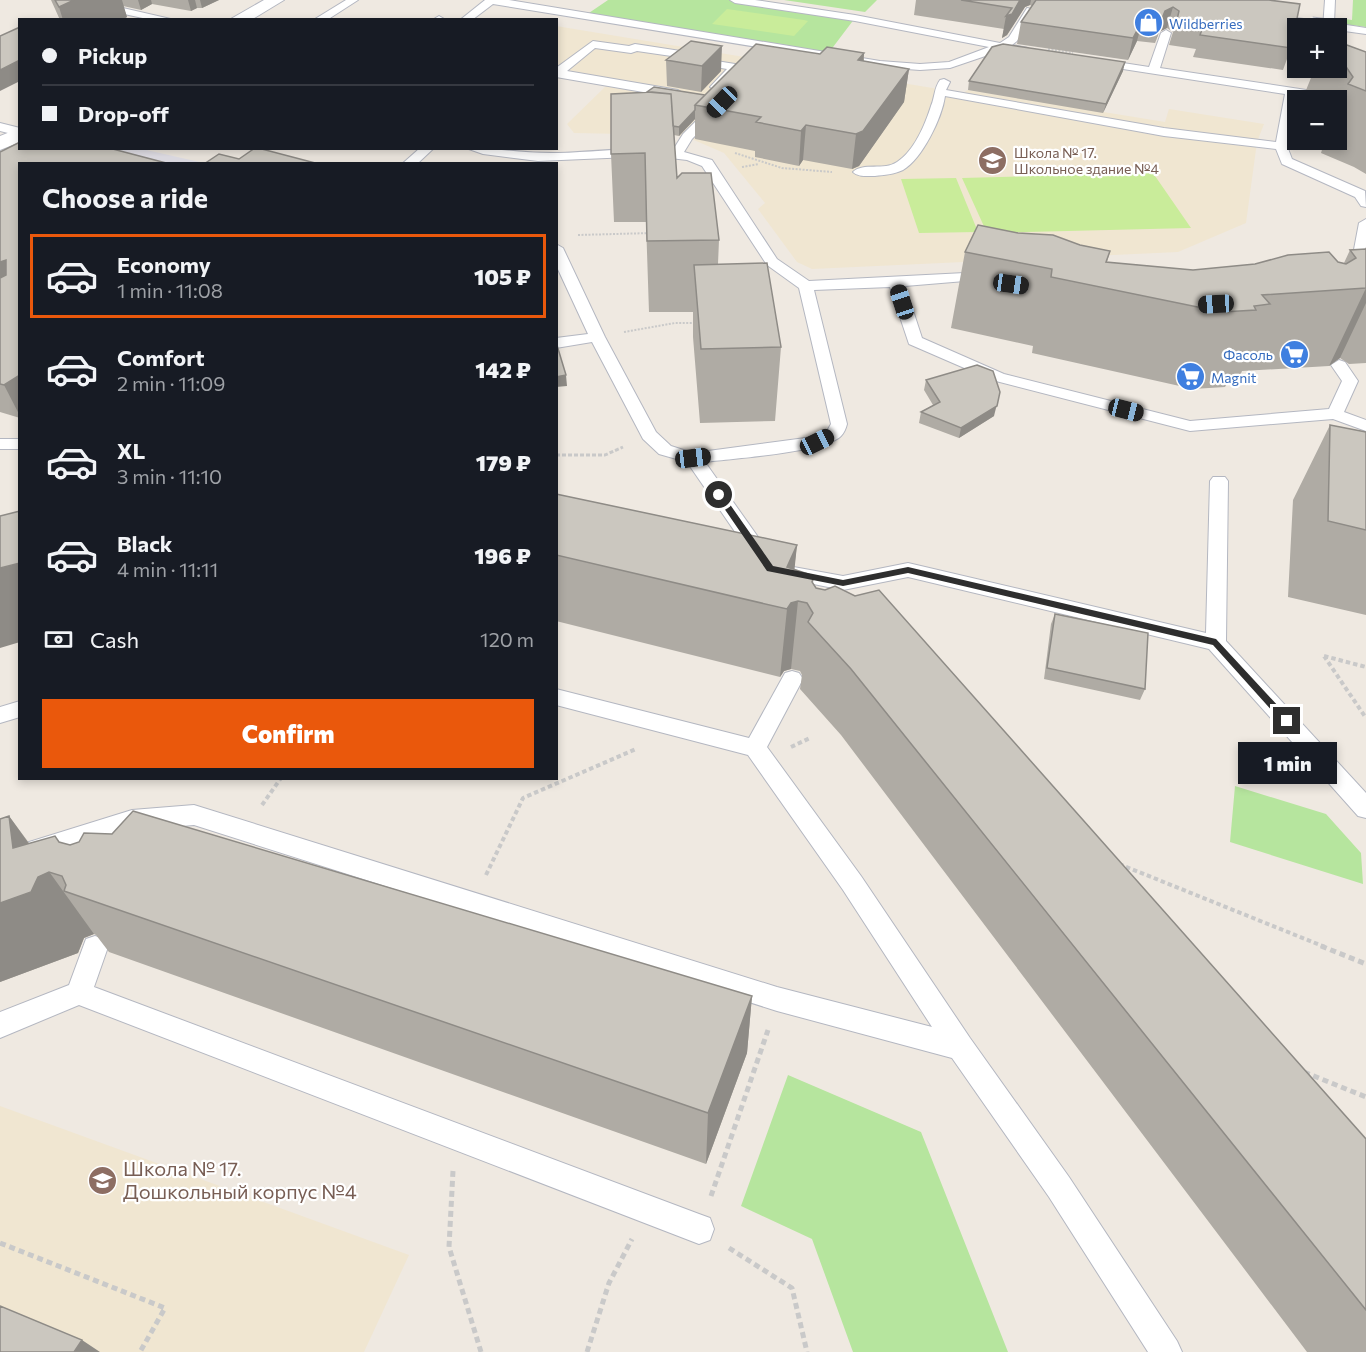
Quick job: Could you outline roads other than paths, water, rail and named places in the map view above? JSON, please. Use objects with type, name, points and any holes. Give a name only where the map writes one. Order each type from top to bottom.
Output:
[{"type":"street","points":[[241,18],[276,0]]},
{"type":"street","points":[[0,144],[18,134]]},
{"type":"lane","points":[[73,0],[159,18]]},
{"type":"lane","points":[[115,10],[135,0]]},
{"type":"lane","points":[[321,18],[353,0]]},
{"type":"lane","points":[[468,18],[491,0],[572,9],[664,29],[880,64],[920,68],[950,64],[1000,47],[1013,39],[1031,10]]},
{"type":"lane","points":[[735,0],[855,18],[1000,47],[1037,52]]},
{"type":"lane","points":[[1330,0],[1331,18]]},
{"type":"lane","points":[[1254,15],[1287,20]]},
{"type":"lane","points":[[645,48],[664,29]]},
{"type":"lane","points":[[1347,29],[1366,31]]},
{"type":"lane","points":[[1154,70],[1166,33]]},
{"type":"lane","points":[[558,73],[592,44],[631,50],[635,47],[645,48],[700,57],[696,61],[735,67],[699,97],[558,74]]},
{"type":"lane","points":[[763,59],[774,47]]},
{"type":"lane","points":[[1084,60],[1287,91]]},
{"type":"lane","points":[[859,172],[889,170],[900,166],[912,156],[938,107],[939,89],[948,76],[950,64]]},
{"type":"lane","points":[[940,92],[1164,132],[1281,146]]},
{"type":"lane","points":[[677,154],[687,137],[722,102]]},
{"type":"lane","points":[[1347,104],[1362,107]]},
{"type":"lane","points":[[0,127],[18,132]]},
{"type":"lane","points":[[1287,129],[1281,146],[1287,161],[1360,194],[1366,203]]},
{"type":"lane","points":[[410,162],[426,150]]},
{"type":"lane","points":[[492,150],[555,160],[677,154],[690,156],[706,163],[771,262],[806,286],[965,277],[1000,282]]},
{"type":"lane","points":[[1345,285],[1355,283],[1366,223]]},
{"type":"lane","points":[[562,242],[597,336],[649,435],[665,450],[693,458],[817,442],[834,434],[838,424],[806,286]]},
{"type":"lane","points":[[896,282],[915,341],[998,377],[1190,426],[1335,414],[1366,426]]},
{"type":"lane","points":[[558,343],[597,336]]},
{"type":"lane","points":[[1335,414],[1350,381],[1339,365]]},
{"type":"lane","points":[[0,444],[18,444]]},
{"type":"lane","points":[[693,458],[771,568]]},
{"type":"lane","points":[[1216,643],[1219,481]]},
{"type":"lane","points":[[748,564],[771,568],[847,590],[908,570],[1216,643],[1366,808]]},
{"type":"lane","points":[[755,748],[792,680]]},
{"type":"lane","points":[[558,698],[755,748],[852,883],[960,1047],[1059,1187],[1166,1352]]},
{"type":"lane","points":[[0,715],[18,710]]},
{"type":"lane","points":[[0,861],[194,815],[777,999],[960,1047]]},
{"type":"lane","points":[[80,993],[95,947]]},
{"type":"lane","points":[[0,1025],[80,993],[699,1229]]},
{"type":"place","name":"Wildberries","points":[[1148,23]]},
{"type":"place","name":"Школа № 17. Школьное здание №4","points":[[993,160]]},
{"type":"place","name":"Фасоль","points":[[1294,354]]},
{"type":"place","name":"Magnit","points":[[1190,377]]},
{"type":"place","name":"Школа № 17. Дошкольный корпус №4","points":[[102,1180]]}]
